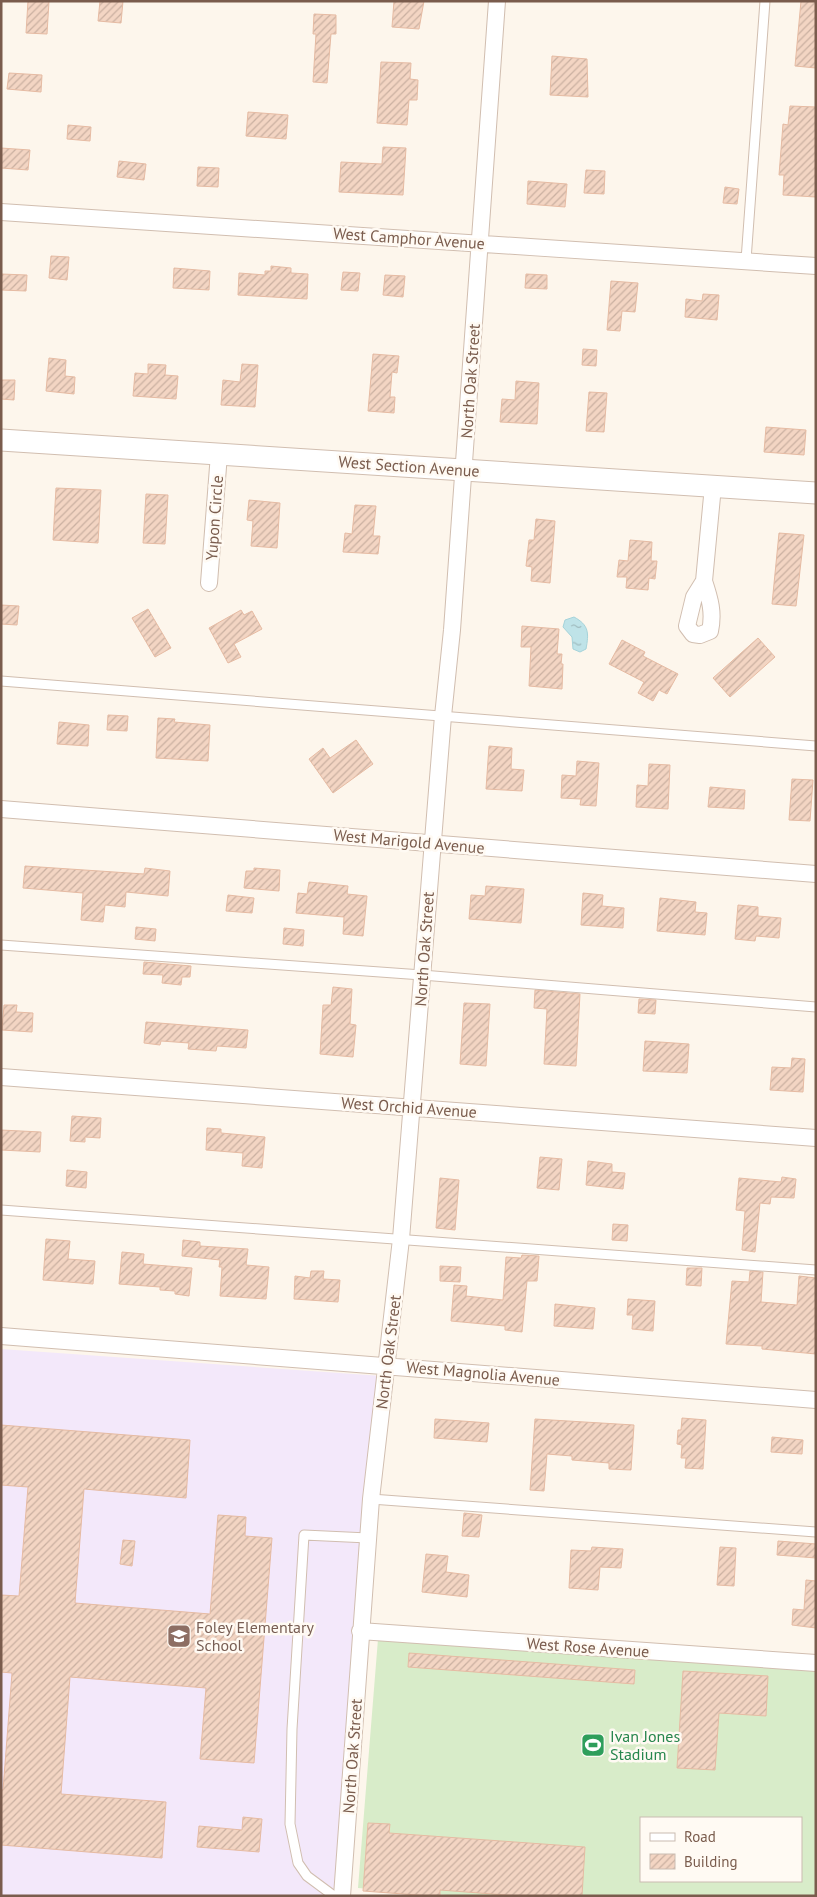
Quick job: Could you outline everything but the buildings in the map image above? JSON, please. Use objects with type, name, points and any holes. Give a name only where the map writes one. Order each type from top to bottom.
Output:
[{"type":"street","name":"North Oak Street","points":[[342,1896],[371,1499],[402,1239],[443,716],[452,630],[497,1]]},
{"type":"street","name":"West Camphor Avenue","points":[[1,212],[816,266]]},
{"type":"street","name":"West Section Avenue","points":[[1,440],[816,493]]},
{"type":"street","name":"Yupon Circle","points":[[209,583],[219,454]]},
{"type":"street","points":[[704,581],[713,486]]},
{"type":"street","name":"West Marigold Avenue","points":[[1,809],[816,874]]},
{"type":"street","name":"West Orchid Avenue","points":[[1,1077],[816,1138]]},
{"type":"street","name":"West Magnolia Avenue","points":[[1,1336],[816,1400]]},
{"type":"street","name":"West Rose Avenue","points":[[360,1631],[816,1663]]},
{"type":"lane","points":[[746,260],[765,1]]},
{"type":"lane","points":[[1,680],[816,746]]},
{"type":"lane","points":[[1,945],[422,975],[816,1007]]},
{"type":"lane","points":[[1,1210],[816,1270]]},
{"type":"lane","points":[[371,1499],[816,1532]]},
{"type":"lane","points":[[334,1896],[307,1876],[298,1863],[290,1824],[292,1729],[304,1535],[368,1538]]},
{"type":"shaded area","name":"Foley Elementary School","points":[[1,1349],[382,1376],[333,1896],[1,1896]]},
{"type":"green space","name":"Ivan Jones Stadium","points":[[378,1639],[816,1671],[816,1896],[460,1896],[358,1888]]},
{"type":"water","points":[[574,617],[583,623],[587,630],[586,649],[580,652],[573,649],[572,637],[563,627],[565,620]]},
{"type":"place","name":"Foley Elementary School","points":[[179,1636]]},
{"type":"place","name":"Ivan Jones Stadium","points":[[593,1745]]}]
